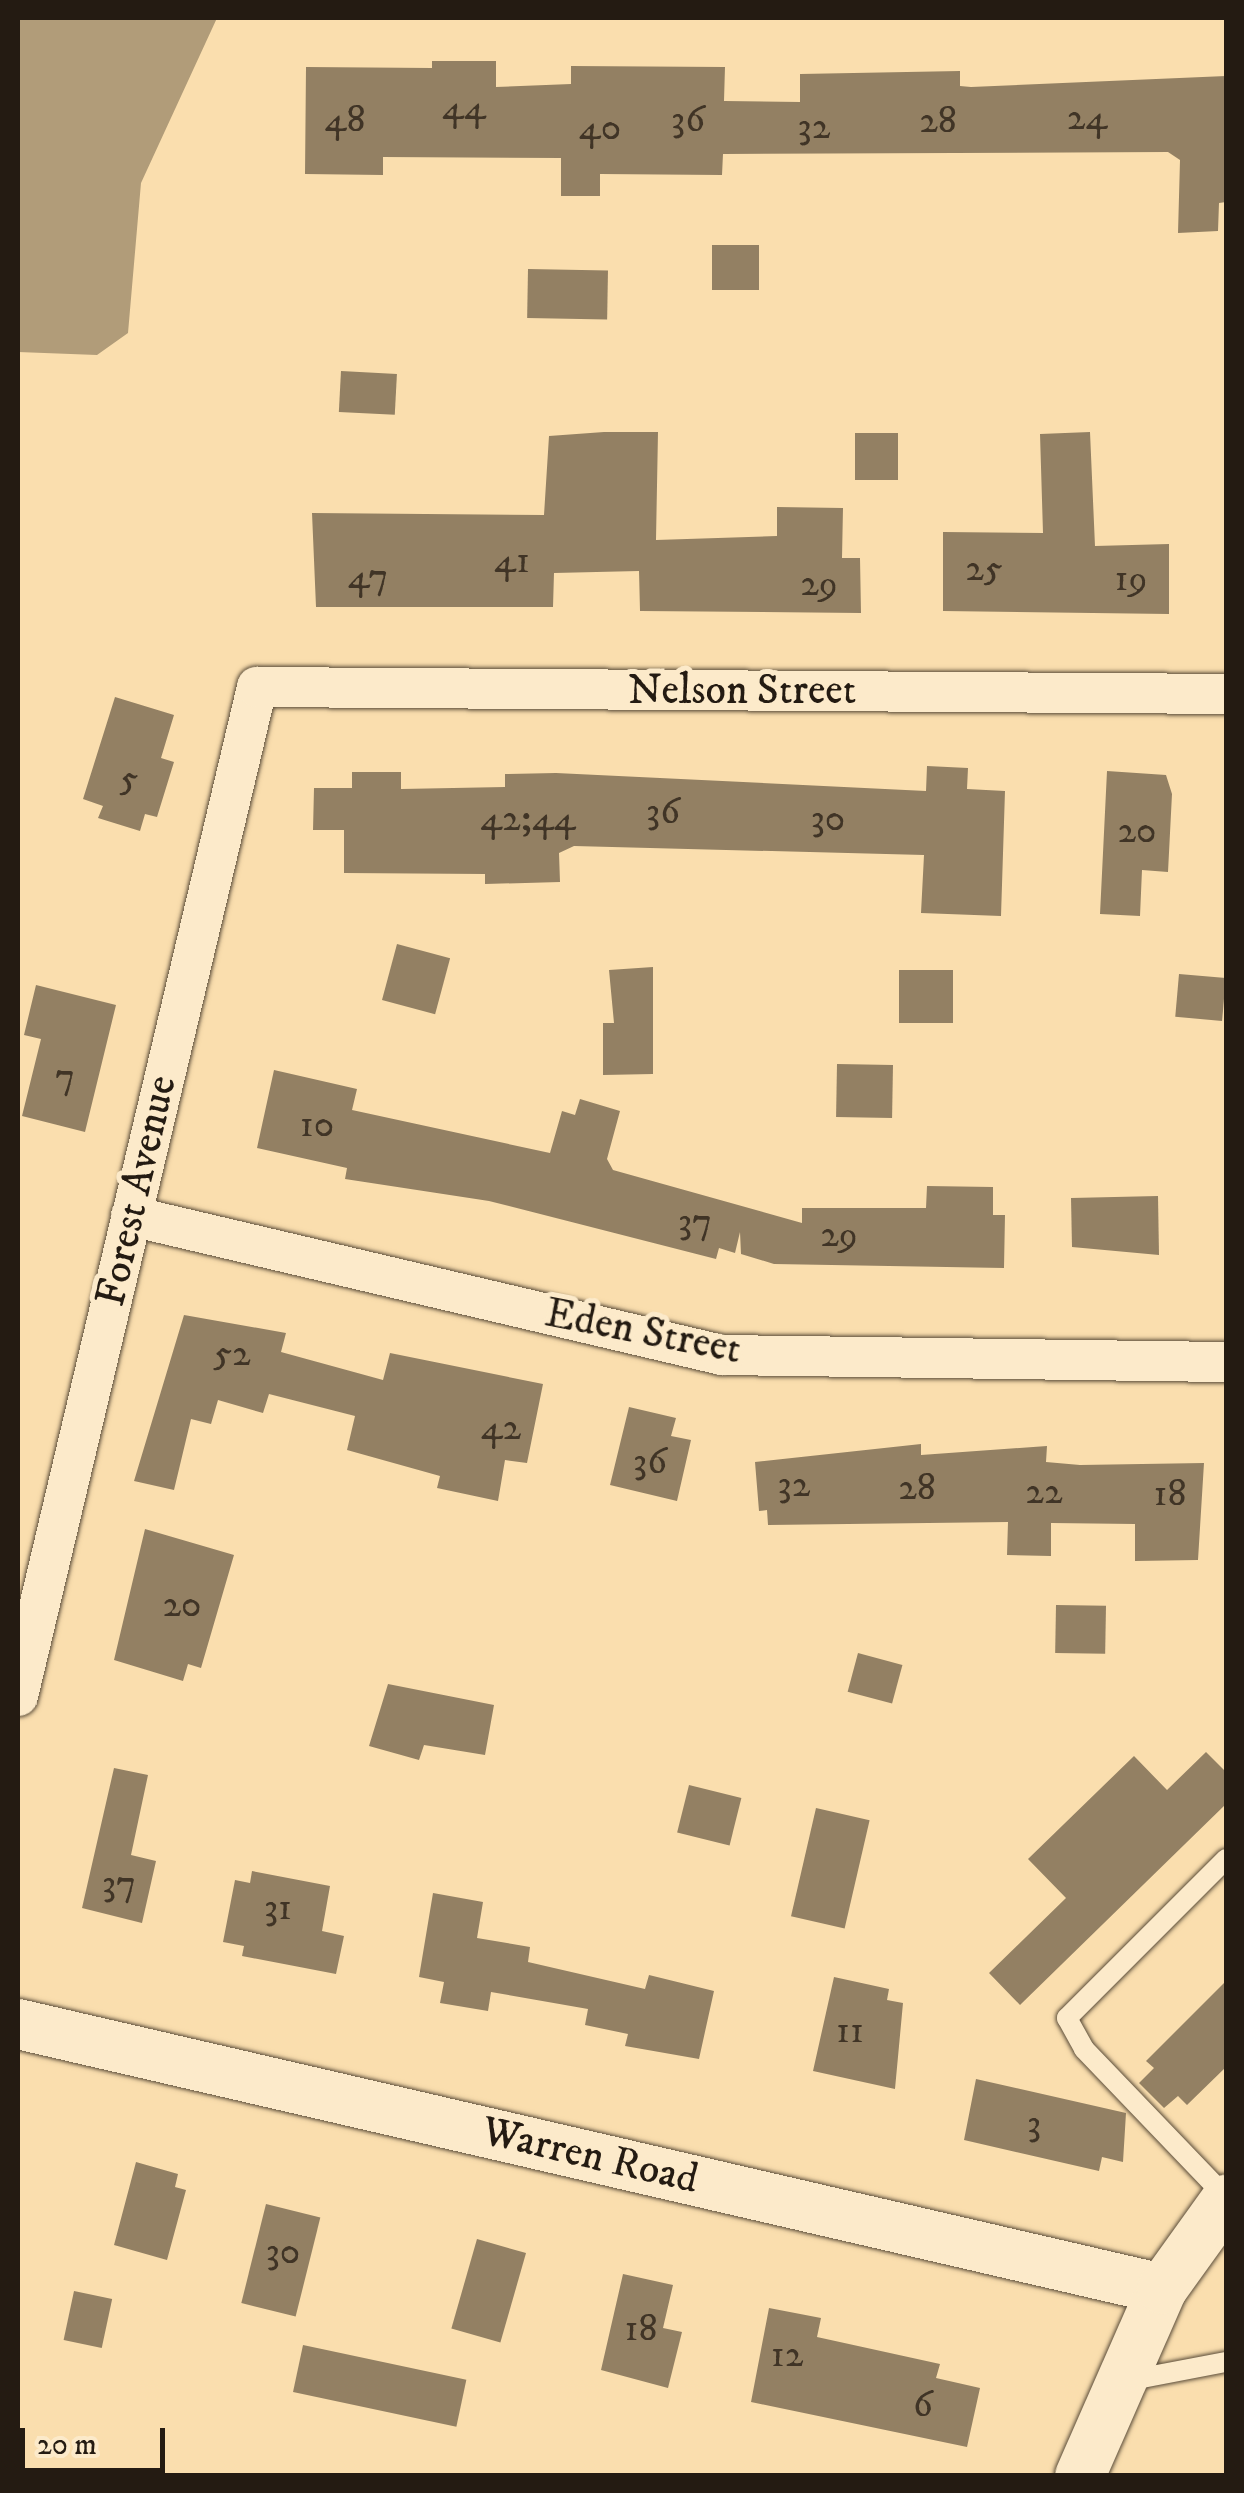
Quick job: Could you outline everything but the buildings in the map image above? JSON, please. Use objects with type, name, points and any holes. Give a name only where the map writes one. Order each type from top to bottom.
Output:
[{"type":"street","name":"Nelson Street","points":[[257,687],[1226,694]]},
{"type":"street","name":"Forest Avenue","points":[[18,1696],[257,687]]},
{"type":"street","name":"Eden Street","points":[[131,1216],[722,1355],[1226,1362]]},
{"type":"street","name":"Warren Road","points":[[18,2024],[1162,2289]]},
{"type":"street","points":[[1080,2476],[1162,2289],[1226,2198]]},
{"type":"lane","points":[[1226,1859],[1067,2018],[1084,2049],[1226,2198]]},
{"type":"lane","points":[[1118,2383],[1226,2362]]},
{"type":"shaded area","points":[[18,18],[217,18],[141,183],[128,333],[97,355],[18,352]]}]
